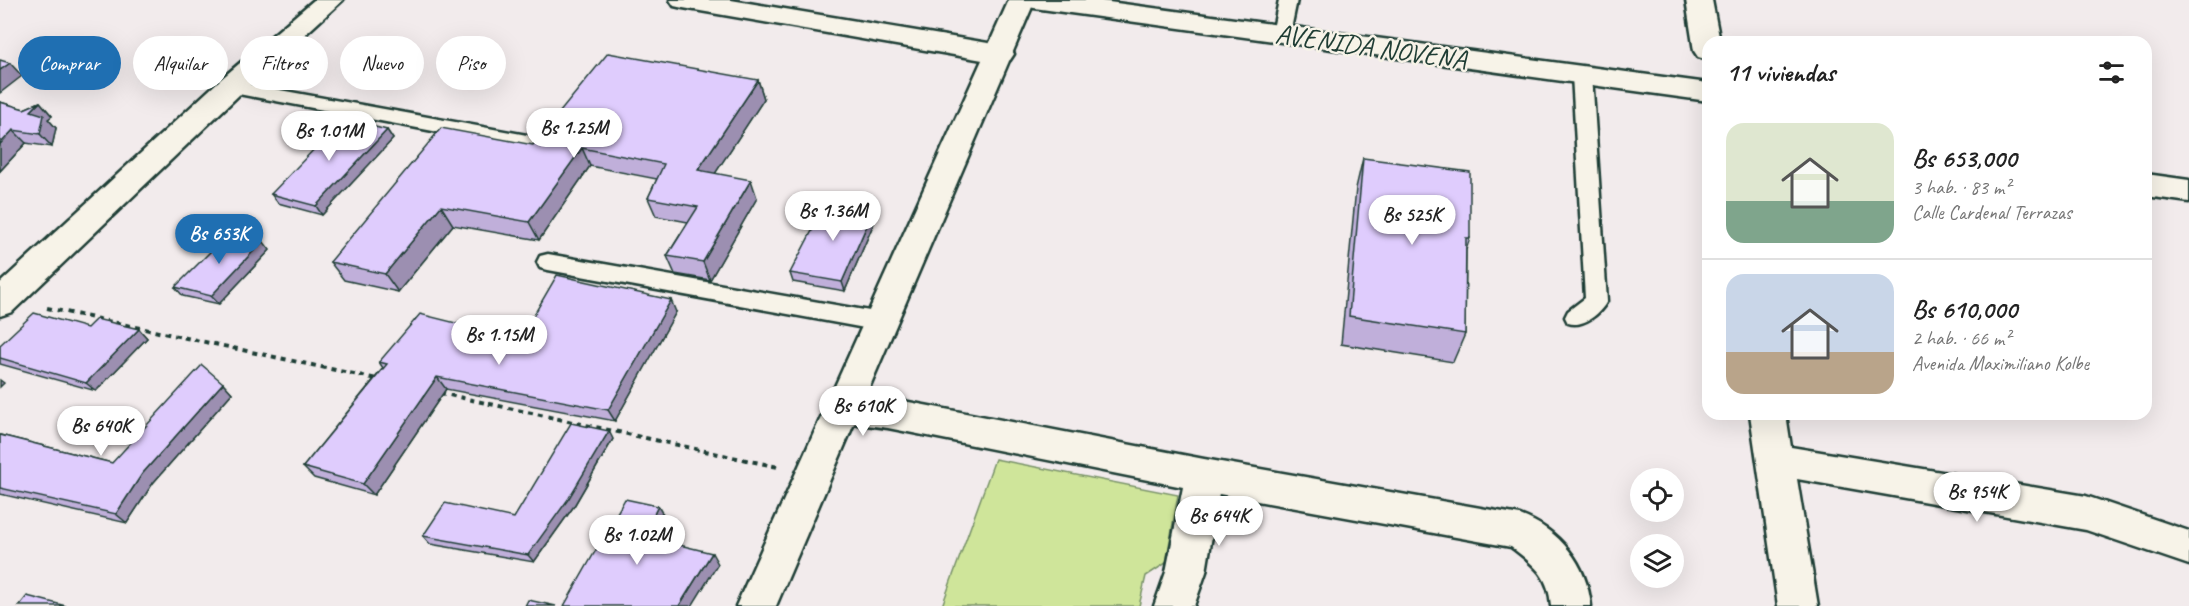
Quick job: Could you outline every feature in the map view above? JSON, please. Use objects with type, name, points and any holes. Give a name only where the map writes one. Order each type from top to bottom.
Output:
[{"type":"street","points":[[3,301],[230,87],[330,0]]},
{"type":"street","points":[[683,0],[1000,54]]},
{"type":"street","points":[[756,606],[1022,0]]},
{"type":"street","name":"AVENIDA NOVENA","points":[[1034,0],[1702,91]]},
{"type":"street","points":[[1699,0],[1705,36]]},
{"type":"street","points":[[2152,186],[2189,191]]},
{"type":"street","points":[[844,407],[888,413],[1204,475],[1520,532],[1554,558],[1571,590],[1571,606]]},
{"type":"street","points":[[1768,420],[1798,606]]},
{"type":"street","points":[[1775,460],[2086,513],[2189,548]]},
{"type":"street","points":[[1174,606],[1186,572],[1204,475]]},
{"type":"lane","points":[[1281,34],[1288,0]]},
{"type":"lane","points":[[1576,317],[1596,301],[1582,75]]},
{"type":"lane","points":[[230,87],[527,142]]},
{"type":"lane","points":[[548,262],[881,321]]},
{"type":"path","points":[[3,301],[380,380]]},
{"type":"path","points":[[439,393],[814,475]]},
{"type":"green space","points":[[995,459],[1178,495],[1166,563],[1146,576],[1139,606],[942,606]]},
{"type":"building","points":[[608,53],[758,80],[698,170],[751,180],[703,262],[667,256],[698,207],[648,198],[664,164],[582,148],[529,222],[441,206],[385,274],[330,262],[441,128],[533,145]]},
{"type":"building","points":[[0,60],[10,63],[0,70]]},
{"type":"building","points":[[0,102],[24,109],[40,102],[31,111],[44,115],[40,134],[13,130],[0,144]]},
{"type":"building","points":[[343,119],[387,130],[316,206],[271,194]]},
{"type":"building","points":[[1363,158],[1470,172],[1470,238],[1466,238],[1465,334],[1349,316]]},
{"type":"building","points":[[827,202],[874,209],[842,282],[790,273]]},
{"type":"building","points":[[229,233],[263,241],[211,296],[175,287]]},
{"type":"building","points":[[557,275],[671,300],[608,410],[437,377],[363,484],[303,467],[387,364],[379,362],[420,314],[520,339]]},
{"type":"building","points":[[34,313],[87,328],[96,319],[139,329],[86,383],[0,358],[0,345]]},
{"type":"building","points":[[202,365],[223,383],[142,474],[116,514],[0,488],[0,435],[112,463]]},
{"type":"building","points":[[571,423],[609,431],[569,498],[528,555],[423,536],[445,503],[514,518]]},
{"type":"building","points":[[625,499],[658,506],[643,536],[712,553],[679,606],[564,606]]},
{"type":"building","points":[[27,596],[66,606],[19,606]]},
{"type":"building","points":[[528,600],[556,606],[525,606]]}]
